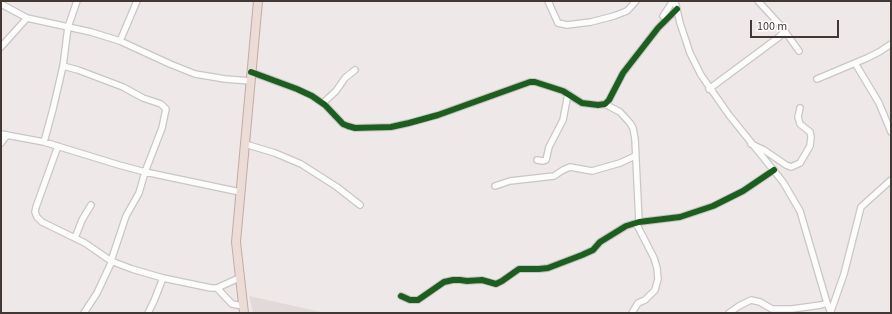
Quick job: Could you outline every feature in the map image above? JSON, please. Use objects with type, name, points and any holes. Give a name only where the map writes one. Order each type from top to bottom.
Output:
[{"type":"highway","points":[[243,310],[236,242],[258,1]]},
{"type":"street","points":[[44,142],[63,66],[68,27],[77,1]]},
{"type":"street","points":[[120,41],[137,1]]},
{"type":"street","points":[[548,1],[558,23],[567,25],[591,22],[614,16],[627,11],[636,1]]},
{"type":"street","points":[[674,1],[690,53],[701,75],[751,144],[787,187],[800,211],[831,312]]},
{"type":"street","points":[[662,16],[674,1]]},
{"type":"street","points":[[758,1],[784,30],[799,51]]},
{"type":"street","points":[[1,4],[27,18],[120,41],[195,74],[225,79],[251,77],[297,88],[323,103],[333,111],[343,124],[356,128],[391,127],[438,115],[530,82],[552,87],[568,94],[582,103],[598,105],[605,104],[620,112],[630,123],[635,139],[637,222],[654,258],[657,268],[658,279],[655,290],[645,300],[638,302],[632,313]]},
{"type":"street","points":[[605,104],[623,73],[649,39],[677,9]]},
{"type":"street","points":[[1,47],[27,18]]},
{"type":"street","points":[[710,89],[781,36],[784,30]]},
{"type":"street","points":[[817,79],[879,52],[891,44]]},
{"type":"street","points":[[856,62],[879,103],[890,129]]},
{"type":"street","points":[[63,66],[98,77],[164,106],[166,109],[166,116],[162,128],[138,193],[126,216],[111,261],[97,293],[84,313]]},
{"type":"street","points":[[323,103],[336,91],[345,78],[355,70]]},
{"type":"street","points":[[537,160],[546,160],[549,147],[563,120],[568,94]]},
{"type":"street","points":[[751,144],[764,150],[791,167],[800,163],[805,158],[810,146],[811,136],[810,132],[800,124],[798,117],[800,108]]},
{"type":"street","points":[[1,143],[4,134],[44,142],[145,172],[240,192]]},
{"type":"street","points":[[245,144],[274,153],[301,164],[337,187],[360,205]]},
{"type":"street","points":[[58,146],[36,207],[35,212],[37,217],[42,222],[85,243],[111,261],[163,278],[204,287],[218,288],[239,278]]},
{"type":"street","points":[[494,186],[510,181],[554,176],[567,168],[592,171],[620,163],[635,156]]},
{"type":"street","points":[[401,296],[418,300],[444,282],[453,280],[486,280],[496,284],[519,269],[548,268],[592,250],[611,234],[626,226],[637,222],[680,216],[713,206],[743,191],[774,170]]},
{"type":"street","points":[[831,312],[844,274],[861,207],[891,180]]},
{"type":"street","points":[[75,238],[82,220],[91,205]]},
{"type":"street","points":[[148,313],[163,278]]},
{"type":"street","points":[[218,288],[232,304],[243,310]]},
{"type":"street","points":[[729,313],[751,300],[760,302],[772,309],[792,309],[827,303]]},
{"type":"shaded area","points":[[249,296],[326,313],[253,313]]},
{"type":"cycle path","points":[[251,72],[312,96],[325,105],[343,124],[355,128],[391,127],[409,123],[438,115],[530,82],[535,82],[563,91],[582,103],[598,105],[605,104],[609,100],[623,73],[658,28],[677,9]]},
{"type":"cycle path","points":[[401,296],[410,300],[418,300],[444,282],[453,280],[482,280],[496,284],[519,269],[548,268],[593,250],[600,242],[626,226],[639,222],[680,217],[713,206],[743,191],[774,170]]}]
